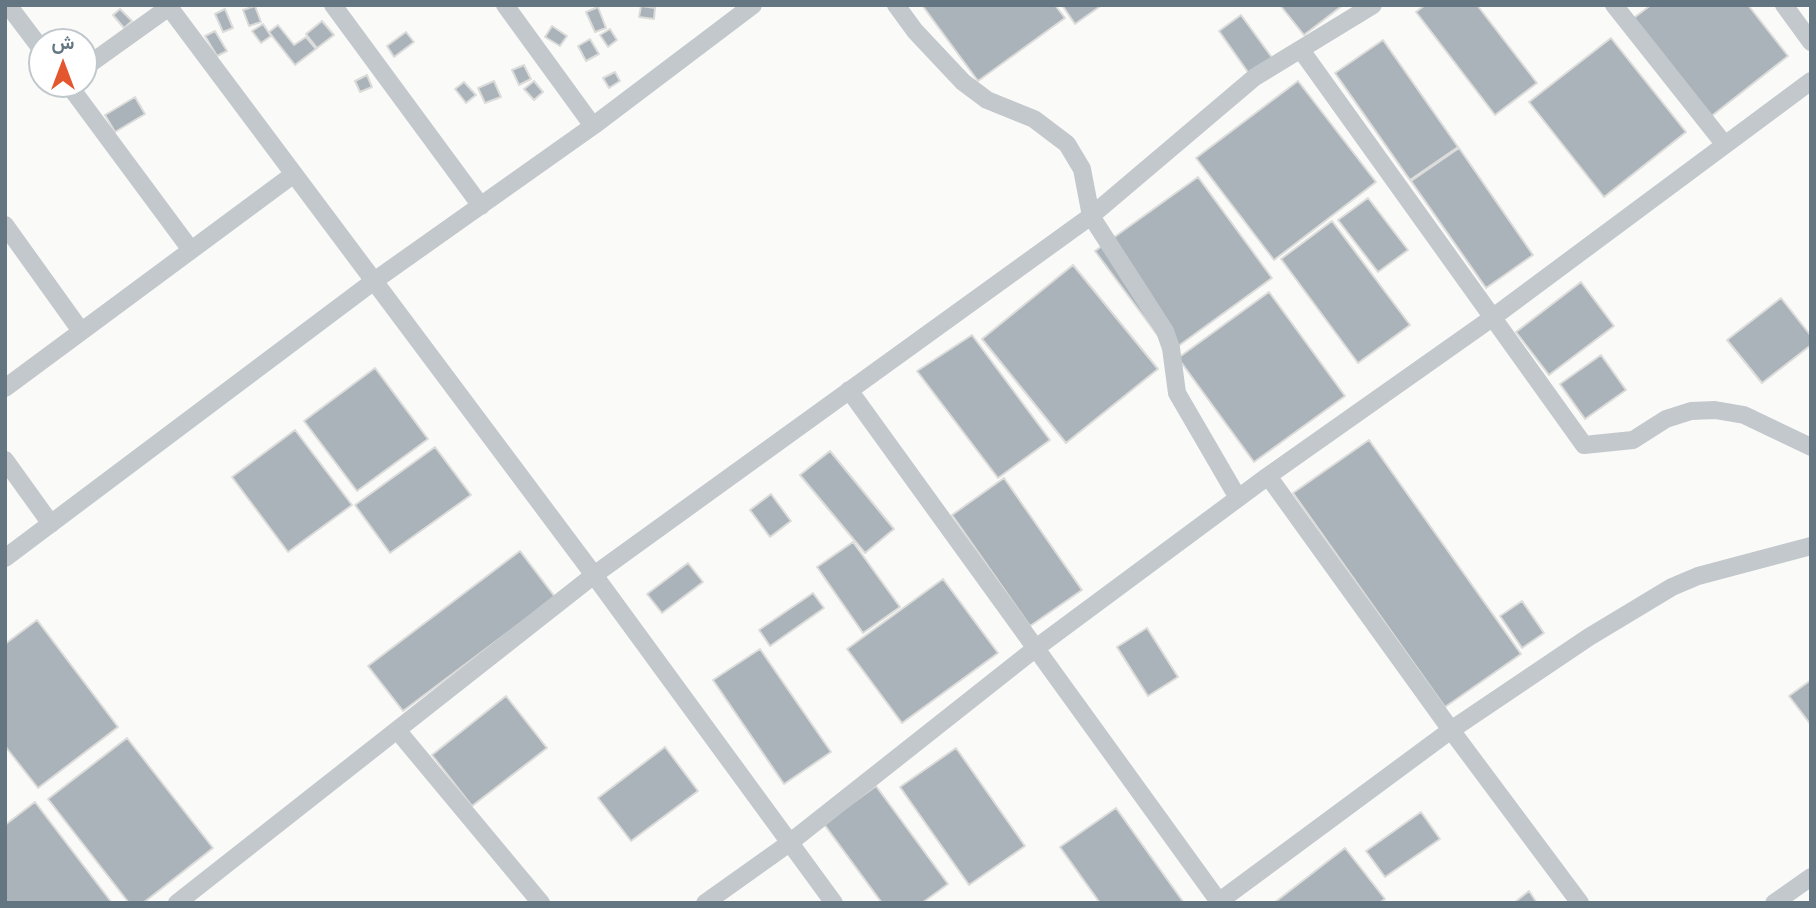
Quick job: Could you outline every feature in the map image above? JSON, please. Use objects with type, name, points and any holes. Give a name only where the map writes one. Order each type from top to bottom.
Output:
[{"type":"street","points":[[8,5],[28,31]]},
{"type":"street","points":[[333,5],[481,206]]},
{"type":"street","points":[[5,558],[374,281],[593,125],[753,5]]},
{"type":"street","points":[[896,5],[915,31],[963,82],[988,100],[1034,119],[1067,144],[1082,169],[1091,216],[1165,331],[1171,348],[1177,393],[1238,498]]},
{"type":"street","points":[[177,903],[594,575],[1091,216],[1228,97],[1255,77],[1373,5]]},
{"type":"street","points":[[1614,5],[1725,145]]},
{"type":"street","points":[[1784,5],[1811,42]]},
{"type":"street","points":[[98,58],[170,6],[594,575],[788,844],[834,903]]},
{"type":"street","points":[[514,8],[593,125]]},
{"type":"street","points":[[1301,50],[1584,445],[1633,440],[1666,419],[1691,411],[1715,410],[1744,415],[1811,447]]},
{"type":"street","points":[[705,903],[788,844],[1036,648],[1268,476],[1492,318],[1811,81]]},
{"type":"street","points":[[78,98],[191,250]]},
{"type":"street","points":[[5,388],[294,174]]},
{"type":"street","points":[[5,225],[81,331]]},
{"type":"street","points":[[849,390],[1219,902],[1451,730],[1589,637],[1672,587],[1698,576],[1811,545]]},
{"type":"street","points":[[5,460],[51,524]]},
{"type":"street","points":[[1268,476],[1580,903]]},
{"type":"street","points":[[397,730],[541,903]]},
{"type":"street","points":[[1774,903],[1811,877]]},
{"type":"building","points":[[922,5],[1055,5],[1065,18],[978,81]]},
{"type":"building","points":[[1062,5],[1102,5],[1075,24]]},
{"type":"building","points":[[1280,5],[1343,5],[1304,35]]},
{"type":"building","points":[[1425,5],[1477,5],[1537,83],[1495,115],[1416,12]]},
{"type":"building","points":[[1651,5],[1748,5],[1788,56],[1709,118],[1631,20]]},
{"type":"building","points":[[255,6],[261,22],[249,26],[243,10]]},
{"type":"building","points":[[641,6],[655,8],[654,19],[639,17]]},
{"type":"building","points":[[598,7],[606,28],[595,32],[586,12]]},
{"type":"building","points":[[120,9],[132,21],[124,28],[113,15]]},
{"type":"building","points":[[225,9],[233,28],[223,32],[215,14]]},
{"type":"building","points":[[1241,15],[1273,59],[1250,75],[1219,31]]},
{"type":"building","points":[[322,21],[334,35],[317,48],[306,34]]},
{"type":"building","points":[[263,24],[271,36],[261,43],[252,31]]},
{"type":"building","points":[[278,25],[294,45],[306,37],[316,49],[295,65],[269,32]]},
{"type":"building","points":[[552,26],[567,36],[560,46],[545,37]]},
{"type":"building","points":[[610,29],[617,40],[608,47],[600,35]]},
{"type":"building","points":[[215,31],[227,51],[217,56],[205,36]]},
{"type":"building","points":[[406,32],[414,42],[394,57],[387,46]]},
{"type":"building","points":[[1611,38],[1686,132],[1604,197],[1529,102]]},
{"type":"building","points":[[590,39],[599,54],[586,61],[578,46]]},
{"type":"building","points":[[1383,40],[1458,147],[1410,180],[1335,73]]},
{"type":"building","points":[[524,65],[531,79],[519,85],[512,70]]},
{"type":"building","points":[[615,72],[620,81],[609,88],[603,78]]},
{"type":"building","points":[[367,75],[372,87],[360,92],[355,81]]},
{"type":"building","points":[[494,81],[501,97],[485,103],[478,88]]},
{"type":"building","points":[[534,81],[543,92],[534,100],[524,89]]},
{"type":"building","points":[[1298,81],[1376,182],[1274,260],[1196,158]]},
{"type":"building","points":[[464,82],[476,95],[466,103],[455,89]]},
{"type":"building","points":[[135,97],[145,114],[115,132],[105,115]]},
{"type":"building","points":[[1459,148],[1533,255],[1486,288],[1411,181]]},
{"type":"building","points":[[1198,177],[1272,278],[1170,352],[1095,251]]},
{"type":"building","points":[[1368,198],[1408,250],[1378,272],[1338,220]]},
{"type":"building","points":[[1332,221],[1410,325],[1358,363],[1281,259]]},
{"type":"building","points":[[1073,265],[1158,369],[1066,443],[982,339]]},
{"type":"building","points":[[1581,282],[1614,326],[1549,375],[1516,332]]},
{"type":"building","points":[[1269,292],[1345,396],[1254,462],[1178,358]]},
{"type":"building","points":[[1781,298],[1811,336],[1811,345],[1762,383],[1727,340]]},
{"type":"building","points":[[972,335],[1050,440],[998,478],[917,371]]},
{"type":"building","points":[[1601,355],[1626,390],[1585,419],[1560,384]]},
{"type":"building","points":[[375,368],[428,439],[357,491],[304,421]]},
{"type":"building","points":[[295,430],[352,505],[288,552],[232,477]]},
{"type":"building","points":[[1369,440],[1521,654],[1445,707],[1293,493]]},
{"type":"building","points":[[435,447],[471,495],[390,553],[355,505]]},
{"type":"building","points":[[830,451],[894,529],[865,553],[800,475]]},
{"type":"building","points":[[1004,478],[1082,590],[1030,626],[952,515]]},
{"type":"building","points":[[771,494],[791,521],[770,537],[750,510]]},
{"type":"building","points":[[853,542],[900,607],[863,633],[817,567]]},
{"type":"building","points":[[520,551],[555,597],[403,711],[368,666]]},
{"type":"building","points":[[688,563],[703,582],[662,613],[647,594]]},
{"type":"building","points":[[943,579],[998,653],[902,723],[847,649]]},
{"type":"building","points":[[813,593],[824,608],[770,646],[759,630]]},
{"type":"building","points":[[1522,601],[1544,633],[1522,648],[1500,616]]},
{"type":"building","points":[[37,620],[118,727],[38,788],[5,746],[5,644]]},
{"type":"building","points":[[1147,628],[1178,677],[1148,696],[1117,647]]},
{"type":"building","points":[[760,649],[831,752],[784,784],[713,680]]},
{"type":"building","points":[[1811,680],[1811,725],[1789,696]]},
{"type":"building","points":[[506,696],[547,748],[472,806],[432,755]]},
{"type":"building","points":[[127,738],[213,848],[143,903],[129,903],[48,799]]},
{"type":"building","points":[[665,747],[698,791],[631,841],[598,798]]},
{"type":"building","points":[[956,748],[1025,846],[969,885],[900,787]]},
{"type":"building","points":[[876,786],[948,884],[922,903],[882,903],[824,824]]},
{"type":"building","points":[[35,802],[112,903],[5,903],[5,825]]},
{"type":"building","points":[[1116,808],[1184,903],[1100,903],[1060,847]]},
{"type":"building","points":[[1421,812],[1440,839],[1385,877],[1366,851]]},
{"type":"building","points":[[1345,848],[1385,899],[1379,903],[1274,903]]},
{"type":"building","points":[[1529,891],[1537,903],[1514,903]]}]
